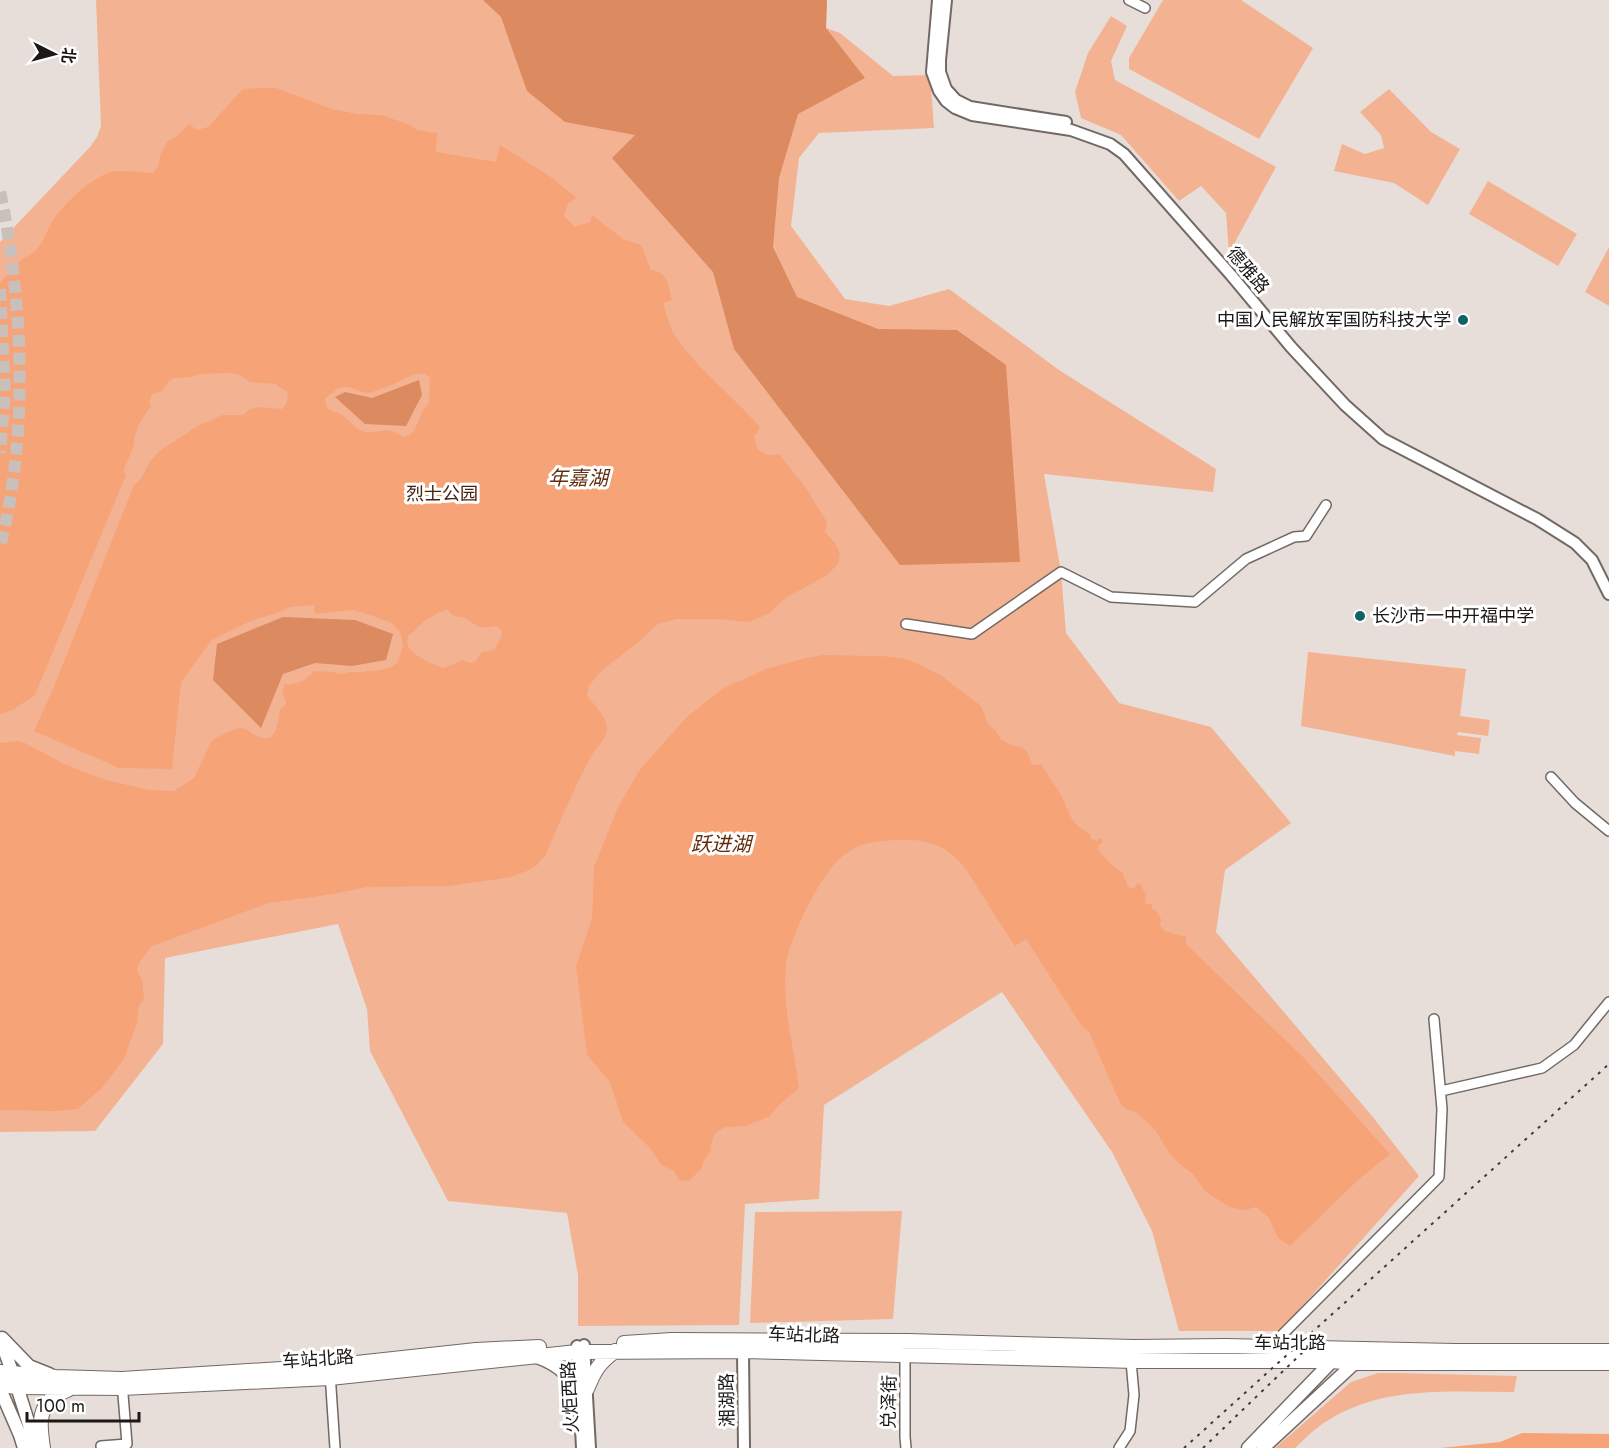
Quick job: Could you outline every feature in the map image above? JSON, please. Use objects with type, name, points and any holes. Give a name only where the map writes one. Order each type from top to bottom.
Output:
[{"type":"main road","points":[[0,1338],[29,1365],[56,1377]]},
{"type":"main road","points":[[0,1338],[10,1378],[36,1448]]},
{"type":"main road","name":"车站北路","points":[[10,1378],[71,1388],[536,1356],[672,1340],[895,1341],[1455,1352],[1609,1351]]},
{"type":"main road","name":"车站北路","points":[[329,1372],[476,1350],[581,1349],[1131,1361],[1609,1363]]},
{"type":"main road","points":[[1248,1448],[1332,1361],[1347,1349]]},
{"type":"main road","points":[[1263,1448],[1354,1363],[1372,1350]]},
{"type":"main road","points":[[536,1356],[554,1363],[583,1394],[596,1369],[615,1351]]},
{"type":"main road","name":"车站北路","points":[[0,1387],[10,1378],[56,1377],[122,1384]]},
{"type":"main road","points":[[0,1387],[24,1448]]},
{"type":"main road","points":[[43,1448],[40,1425],[43,1412],[49,1400],[71,1388]]},
{"type":"main road","points":[[0,1412],[20,1435]]},
{"type":"street","name":"德雅路","points":[[938,0],[932,72],[939,91],[946,101],[955,108],[972,115],[1071,130],[1110,144],[1124,154],[1232,275],[1291,347],[1345,405],[1383,439],[1537,519],[1575,543],[1592,560],[1609,594]]},
{"type":"street","name":"德雅路","points":[[946,0],[940,72],[946,89],[956,100],[970,107],[1072,123],[1120,143],[1236,271],[1294,344],[1348,401],[1386,436],[1539,515],[1576,539],[1595,557],[1609,583]]},
{"type":"street","points":[[1129,0],[1145,8]]},
{"type":"street","points":[[906,624],[972,634],[1060,572],[1111,597],[1194,602],[1246,559],[1294,537],[1306,536],[1326,505]]},
{"type":"street","points":[[1551,777],[1575,803],[1609,831]]},
{"type":"street","points":[[1441,1091],[1542,1068],[1574,1045],[1609,1002]]},
{"type":"street","points":[[1270,1347],[1439,1177],[1443,1109],[1434,1019]]},
{"type":"street","name":"火炬西路","points":[[581,1349],[582,1448]]},
{"type":"street","name":"湘湖路","points":[[743,1352],[744,1448]]},
{"type":"street","name":"兑泽街","points":[[906,1356],[904,1437],[906,1448]]},
{"type":"street","points":[[1119,1448],[1130,1431],[1134,1395],[1131,1361]]},
{"type":"street","points":[[329,1372],[335,1448]]},
{"type":"street","points":[[101,1446],[127,1444],[122,1384]]},
{"type":"street","name":"火炬西路","points":[[583,1394],[590,1448]]},
{"type":"green space","name":"烈士公园","points":[[96,0],[827,0],[826,28],[840,33],[893,76],[930,75],[934,128],[819,133],[799,158],[791,226],[845,299],[889,306],[949,289],[1059,370],[1216,469],[1213,492],[1044,474],[1061,572],[1066,633],[1119,703],[1211,727],[1291,823],[1225,870],[1216,932],[1372,1116],[1419,1176],[1280,1331],[1179,1331],[1152,1231],[1112,1152],[1002,992],[824,1105],[819,1199],[745,1204],[739,1325],[578,1326],[578,1275],[567,1213],[448,1201],[370,1051],[367,1009],[338,924],[165,958],[163,1044],[95,1131],[0,1132],[0,242],[97,137],[101,126]]},
{"type":"green space","points":[[1163,0],[1241,0],[1313,48],[1259,139],[1129,69],[1129,58]]},
{"type":"green space","points":[[1111,16],[1127,26],[1111,61],[1115,80],[1276,167],[1229,253],[1226,213],[1201,186],[1179,201],[1121,135],[1081,118],[1075,92],[1088,53]]},
{"type":"green space","points":[[1389,89],[1431,132],[1460,149],[1428,205],[1394,183],[1334,171],[1342,144],[1365,154],[1384,148],[1381,135],[1360,112]]},
{"type":"green space","points":[[1488,181],[1577,234],[1558,266],[1469,214]]},
{"type":"green space","points":[[1609,247],[1609,306],[1585,292]]},
{"type":"green space","points":[[1308,652],[1466,669],[1460,716],[1490,720],[1488,736],[1458,732],[1457,735],[1481,738],[1479,754],[1455,751],[1455,756],[1301,726]]},
{"type":"green space","points":[[902,1211],[893,1319],[750,1323],[755,1212]]},
{"type":"green space","points":[[1378,1373],[1517,1376],[1514,1392],[1418,1393],[1371,1401],[1348,1409],[1327,1421],[1295,1448],[1275,1448],[1351,1382]]},
{"type":"shaded area","points":[[483,0],[827,0],[826,28],[865,78],[798,114],[779,178],[773,247],[797,297],[878,329],[957,330],[1006,365],[1020,562],[900,565],[734,349],[713,272],[612,158],[635,135],[565,122],[527,91],[501,17]]},
{"type":"shaded area","points":[[419,380],[422,395],[406,426],[365,424],[335,397],[345,392],[372,398]]},
{"type":"shaded area","points":[[283,617],[355,620],[393,634],[386,660],[352,666],[315,663],[283,674],[261,728],[213,680],[217,644]]},
{"type":"water","name":"年嘉湖","points":[[276,88],[332,109],[357,114],[381,115],[408,124],[417,130],[437,133],[436,152],[496,162],[500,145],[552,178],[577,198],[568,203],[564,216],[575,227],[590,222],[592,215],[623,239],[641,245],[651,270],[661,273],[668,284],[672,300],[663,303],[674,334],[704,370],[760,427],[754,437],[758,450],[768,455],[779,454],[806,488],[827,522],[825,532],[840,553],[838,564],[826,576],[787,597],[768,614],[749,622],[677,619],[658,624],[599,673],[589,686],[587,695],[604,719],[607,731],[579,780],[545,856],[537,865],[511,877],[449,886],[367,887],[269,903],[152,946],[139,963],[137,971],[142,980],[144,999],[139,1006],[137,1023],[124,1059],[102,1088],[78,1109],[0,1110],[0,743],[18,741],[25,743],[64,764],[106,780],[149,790],[174,791],[194,778],[212,740],[239,728],[247,729],[264,738],[273,735],[280,709],[286,702],[282,691],[285,684],[301,681],[314,671],[341,674],[380,670],[397,663],[401,653],[403,644],[400,632],[392,623],[352,610],[315,614],[314,605],[290,607],[253,620],[212,640],[181,682],[172,769],[119,768],[34,731],[134,485],[141,479],[150,461],[162,449],[198,426],[222,415],[243,415],[250,409],[260,407],[282,409],[287,400],[287,391],[276,384],[250,382],[242,376],[231,373],[174,378],[162,391],[152,395],[149,402],[151,406],[138,428],[125,466],[126,475],[35,695],[13,710],[0,714],[0,283],[16,264],[38,248],[56,217],[86,186],[103,175],[116,171],[153,173],[158,167],[161,153],[167,142],[176,137],[189,124],[197,130],[208,127],[243,89]],"holes":[[[416,374],[425,374],[430,378],[429,403],[409,436],[403,437],[393,431],[361,431],[341,414],[327,408],[326,398],[341,387],[350,387],[367,393]],[[448,609],[456,617],[464,618],[478,626],[496,626],[501,629],[502,636],[494,650],[482,652],[475,662],[470,663],[463,660],[443,668],[413,652],[407,641],[409,635],[427,620]]]},
{"type":"water","name":"跃进湖","points":[[823,655],[907,659],[939,674],[981,706],[988,724],[1001,739],[1027,751],[1032,765],[1041,764],[1075,822],[1090,834],[1091,839],[1097,841],[1102,839],[1098,850],[1122,872],[1128,887],[1134,889],[1137,883],[1142,886],[1146,893],[1145,904],[1151,904],[1153,910],[1156,910],[1161,919],[1160,926],[1164,931],[1186,937],[1186,944],[1303,1057],[1390,1154],[1359,1179],[1290,1246],[1278,1238],[1269,1218],[1256,1207],[1245,1210],[1229,1207],[1205,1191],[1193,1174],[1169,1153],[1156,1131],[1136,1112],[1121,1105],[1089,1032],[1081,1025],[1026,939],[1015,946],[962,865],[952,854],[935,844],[904,840],[867,844],[842,856],[822,881],[799,925],[788,954],[785,981],[787,1012],[799,1088],[770,1116],[746,1126],[725,1127],[715,1133],[710,1152],[702,1168],[689,1181],[679,1180],[674,1171],[662,1165],[649,1147],[623,1122],[610,1082],[587,1055],[576,966],[592,918],[594,867],[619,805],[641,768],[687,717],[722,689],[766,669]]},
{"type":"water","points":[[1522,1433],[1609,1434],[1609,1448],[1440,1448],[1500,1442]]},
{"type":"tunnel","points":[[0,192],[8,231],[20,365],[14,475],[0,547]]},
{"type":"tunnel","points":[[0,289],[5,392],[0,453]]},
{"type":"railway","points":[[1184,1448],[1609,1064]]},
{"type":"railway","points":[[1203,1448],[1305,1350]]},
{"type":"place","name":"中国人民解放军国防科技大学","points":[[1463,320]]},
{"type":"place","name":"长沙市一中开福中学","points":[[1360,616]]}]
